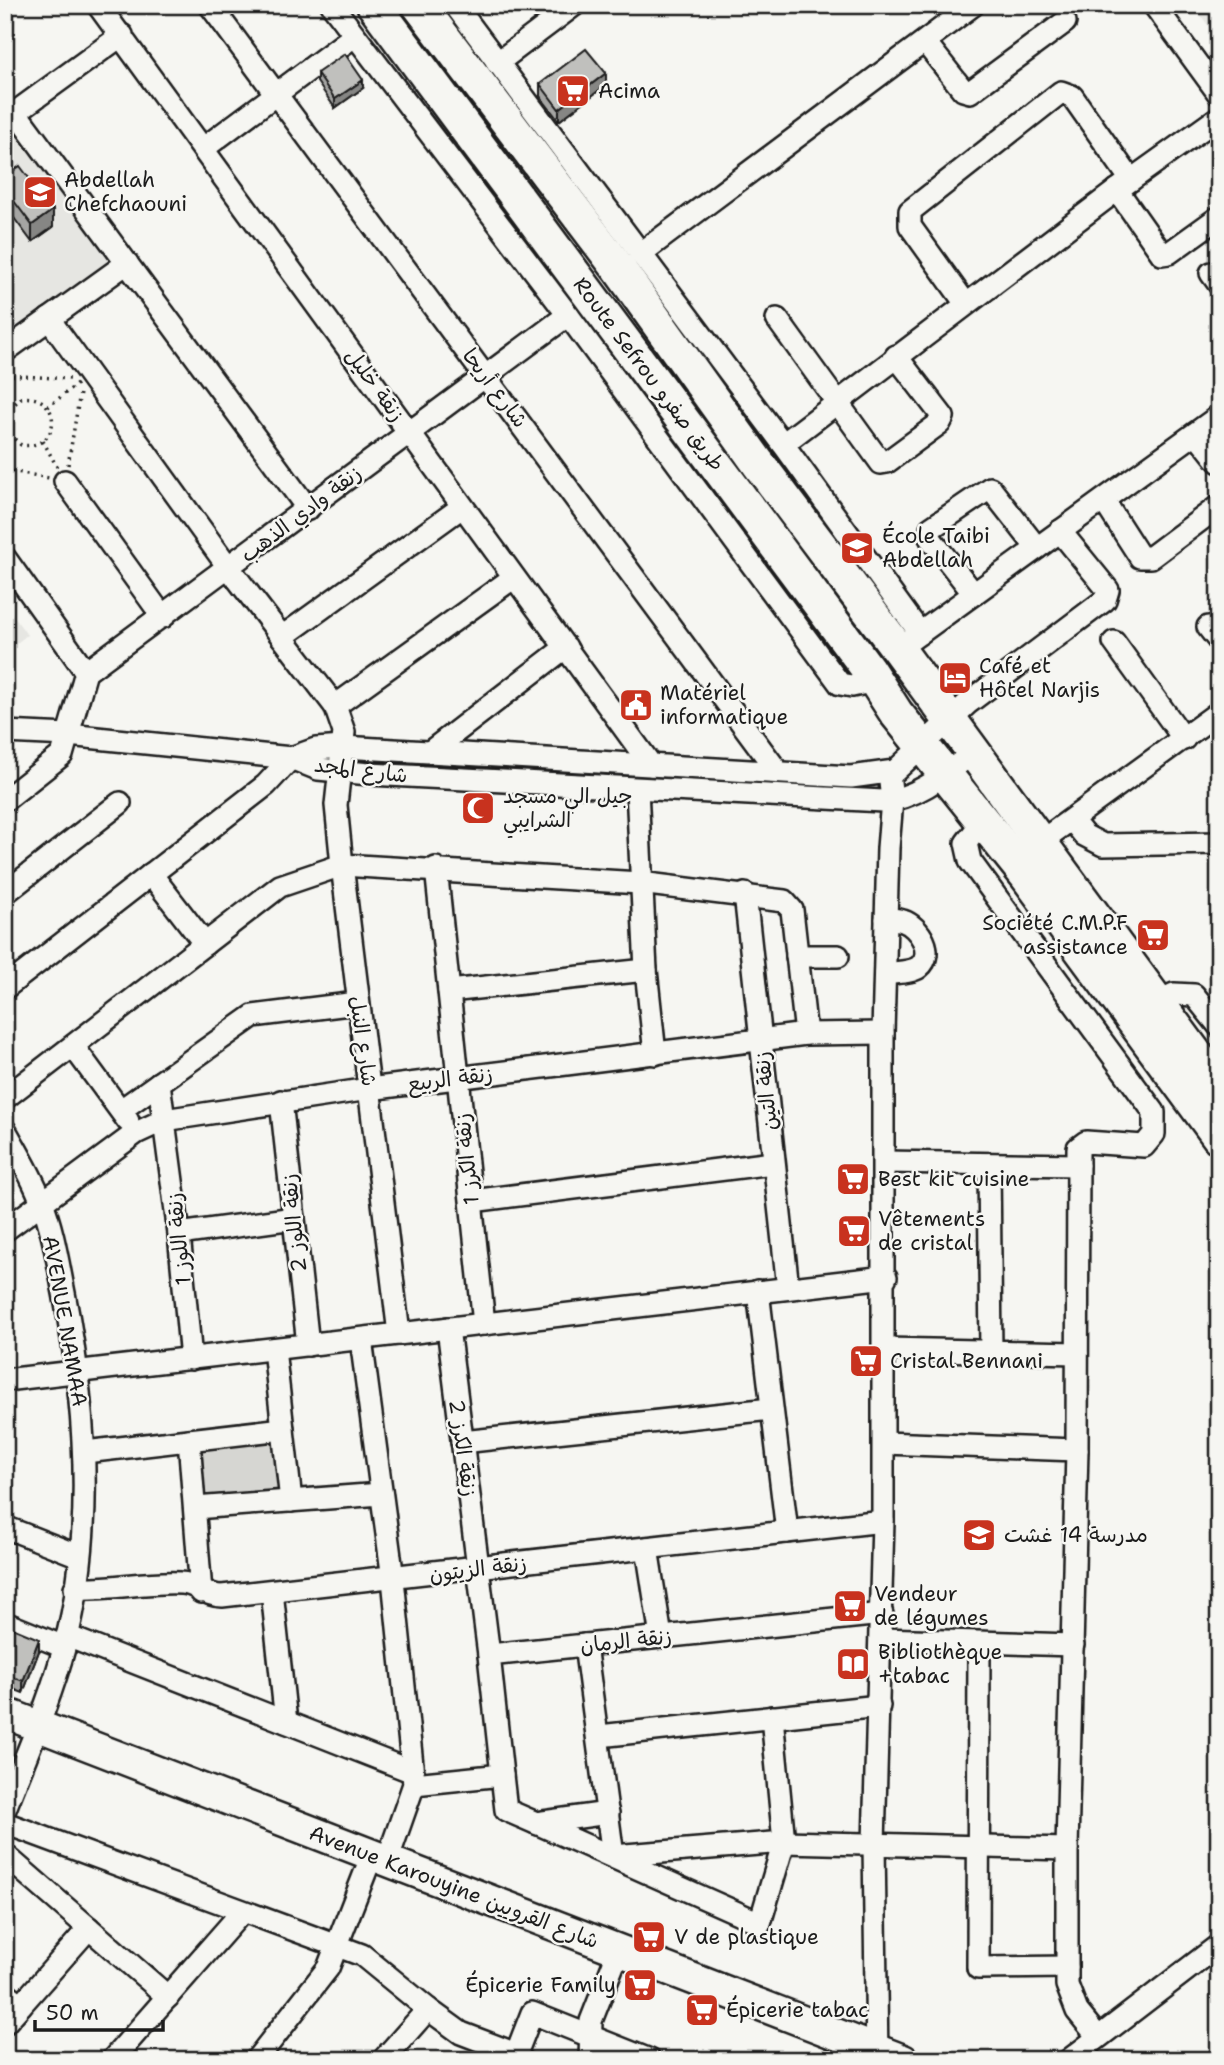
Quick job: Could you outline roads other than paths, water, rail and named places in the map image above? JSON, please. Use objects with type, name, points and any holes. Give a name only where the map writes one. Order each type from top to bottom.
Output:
[{"type":"main road","name":"Route Sefrou طريق صفرو","points":[[374,5],[921,746],[1026,875],[1219,1137]]},
{"type":"main road","name":"Route Sefrou طريق صفرو","points":[[419,5],[909,641],[949,719],[1219,1086]]},
{"type":"street","name":"زنقة خليل","points":[[98,5],[651,765]]},
{"type":"street","name":"شارع أريحا","points":[[210,5],[778,772]]},
{"type":"street","points":[[332,5],[568,315],[840,684],[852,686],[875,681]]},
{"type":"street","points":[[455,5],[783,444],[909,641],[1219,416]]},
{"type":"street","points":[[497,63],[574,5]]},
{"type":"street","points":[[640,254],[973,5]]},
{"type":"street","points":[[1154,5],[1219,94]]},
{"type":"street","points":[[925,42],[963,90],[970,92],[1065,22]]},
{"type":"street","points":[[122,36],[10,116],[127,263],[308,509]]},
{"type":"street","points":[[204,148],[354,36]]},
{"type":"street","points":[[966,304],[910,226],[910,211],[1061,92],[1072,96],[1162,254],[1169,253],[1219,217]]},
{"type":"street","points":[[783,444],[896,356],[1219,117]]},
{"type":"street","points":[[5,351],[127,263]]},
{"type":"street","name":"زنقة وادي الذهب","points":[[86,672],[568,315]]},
{"type":"street","points":[[49,319],[229,568],[335,706],[513,578]]},
{"type":"street","points":[[777,319],[835,403],[881,463],[887,462],[940,423],[941,412],[896,356]]},
{"type":"street","points":[[1196,433],[1219,462]]},
{"type":"street","points":[[65,481],[163,617]]},
{"type":"street","points":[[974,594],[930,538],[931,528],[990,488],[1037,548]]},
{"type":"street","points":[[1104,501],[1140,557],[1145,558],[1151,557],[1219,506]]},
{"type":"street","points":[[282,637],[462,507]]},
{"type":"street","points":[[885,2056],[874,1844],[884,1521],[886,1277],[883,1033],[892,800],[890,773],[949,719],[1108,595],[1108,590],[1060,531]]},
{"type":"street","points":[[5,558],[86,672],[62,755],[5,800]]},
{"type":"street","points":[[1114,642],[1184,738]]},
{"type":"street","points":[[431,751],[566,647]]},
{"type":"street","name":"شارع النبل","points":[[335,706],[344,732],[336,805],[342,864],[399,1334]]},
{"type":"street","points":[[1040,842],[1184,738],[1215,721]]},
{"type":"street","points":[[5,732],[68,735],[291,758]]},
{"type":"street","name":"شارع المجد","points":[[291,758],[316,749],[342,747],[851,777],[890,773]]},
{"type":"street","name":"شارع المجد","points":[[291,758],[318,769],[340,772],[892,800],[908,796],[974,752]]},
{"type":"street","points":[[5,988],[266,785],[291,758]]},
{"type":"street","points":[[637,789],[640,883],[655,1054]]},
{"type":"street","points":[[5,893],[120,803]]},
{"type":"street","points":[[1072,820],[1084,835],[1103,845],[1219,843]]},
{"type":"street","points":[[982,822],[966,843],[970,861],[1154,1112],[1151,1141],[1144,1146],[1080,1143],[1078,1165],[1077,1450],[1067,1849],[1067,1967],[1070,1996],[1098,2037]]},
{"type":"street","points":[[5,1098],[280,886],[342,864],[640,883],[745,894],[789,903],[806,1034]]},
{"type":"street","name":"زنقة الكرز 1","points":[[436,869],[484,1324]]},
{"type":"street","points":[[151,874],[205,944]]},
{"type":"street","name":"زنقة التين","points":[[745,894],[788,1288]]},
{"type":"street","points":[[885,974],[916,969],[923,962],[926,948],[923,939],[906,922],[886,919]]},
{"type":"street","points":[[797,956],[838,956]]},
{"type":"street","points":[[449,991],[646,970]]},
{"type":"street","points":[[1157,1002],[1174,994],[1194,995],[1219,1026]]},
{"type":"street","points":[[121,1110],[253,1016],[357,1003]]},
{"type":"street","name":"زنقة الربيع","points":[[5,1230],[136,1133],[164,1120],[369,1089],[806,1034],[883,1033]]},
{"type":"street","points":[[73,1046],[136,1133]]},
{"type":"street","name":"زنقة اللوز 1","points":[[159,1083],[179,1234],[191,1359]]},
{"type":"street","name":"زنقة اللوز 2","points":[[281,1101],[308,1345]]},
{"type":"street","name":"AVENUE NAMAA","points":[[5,1130],[42,1201],[58,1263],[79,1373],[85,1452],[79,1556],[66,1642],[38,1726],[5,1809]]},
{"type":"street","points":[[884,1162],[1078,1165]]},
{"type":"street","points":[[471,1200],[774,1163]]},
{"type":"street","points":[[989,1164],[991,1352]]},
{"type":"street","points":[[179,1234],[293,1218]]},
{"type":"street","points":[[5,1380],[886,1277]]},
{"type":"street","points":[[758,1291],[787,1532]]},
{"type":"street","name":"زنقة الكرز 2","points":[[448,1328],[489,1655]]},
{"type":"street","points":[[256,2060],[328,1968],[380,1858],[413,1778],[393,1579],[361,1339]]},
{"type":"street","points":[[274,1349],[291,1501]]},
{"type":"street","points":[[885,1349],[1077,1353]]},
{"type":"street","points":[[462,1441],[771,1409]]},
{"type":"street","points":[[85,1452],[283,1429]]},
{"type":"street","points":[[189,1440],[201,1592]]},
{"type":"street","points":[[884,1443],[1077,1450]]},
{"type":"street","points":[[195,1508],[381,1494]]},
{"type":"street","name":"زنقة الزيتون","points":[[75,1588],[99,1590],[183,1582],[201,1592],[222,1596],[393,1579],[884,1521]]},
{"type":"street","points":[[5,1527],[79,1556]]},
{"type":"street","points":[[648,1548],[661,1637]]},
{"type":"street","points":[[272,1591],[286,1723]]},
{"type":"street","name":"زنقة الرمان","points":[[489,1655],[882,1614]]},
{"type":"street","points":[[5,1623],[66,1642],[286,1723],[413,1778],[502,1775]]},
{"type":"street","points":[[881,1640],[1073,1646]]},
{"type":"street","points":[[979,1643],[978,1968],[1067,1967]]},
{"type":"street","points":[[585,1645],[613,1856]]},
{"type":"street","points":[[489,1655],[506,1810],[760,1923],[784,1842],[772,1717]]},
{"type":"street","points":[[599,1736],[879,1706]]},
{"type":"street","name":"Avenue Karouyine شارع القرويين","points":[[5,1713],[619,1950],[885,2056]]},
{"type":"street","points":[[536,1823],[608,1813]]},
{"type":"street","points":[[5,1823],[362,1955],[461,2033],[519,2057],[532,2013],[650,2060]]},
{"type":"street","points":[[613,1856],[784,1842],[1067,1849]]},
{"type":"street","points":[[5,1855],[167,1997]]},
{"type":"street","points":[[112,2060],[242,1912]]},
{"type":"street","points":[[5,2024],[13,1999],[89,1928]]},
{"type":"street","points":[[1069,2060],[1219,1945]]},
{"type":"street","points":[[590,2060],[591,2021],[619,1950]]},
{"type":"street","points":[[383,2060],[428,2009]]},
{"type":"place","name":"Acima","points":[[573,91]]},
{"type":"place","name":"Abdellah Chefchaouni","points":[[40,192]]},
{"type":"place","name":"École Taibi Abdellah","points":[[857,548]]},
{"type":"place","name":"Café et Hôtel Narjis","points":[[955,678]]},
{"type":"place","name":"Matériel informatique","points":[[636,705]]},
{"type":"place","name":"جيل الي مسجد الشرايبي","points":[[478,808]]},
{"type":"place","name":"Société C.M.P.F assistance","points":[[1153,935]]},
{"type":"place","name":"Best kit cuisine","points":[[853,1179]]},
{"type":"place","name":"Vêtements de cristal","points":[[854,1231]]},
{"type":"place","name":"Cristal Bennani","points":[[866,1361]]},
{"type":"place","name":"مدرسة 14 غشت","points":[[979,1535]]},
{"type":"place","name":"Vendeur de légumes","points":[[850,1606]]},
{"type":"place","name":"Bibliothèque +tabac","points":[[853,1664]]},
{"type":"place","name":"V de plastique","points":[[649,1937]]},
{"type":"place","name":"Épicerie Family","points":[[640,1985]]},
{"type":"place","name":"Épicerie tabac","points":[[702,2010]]}]
